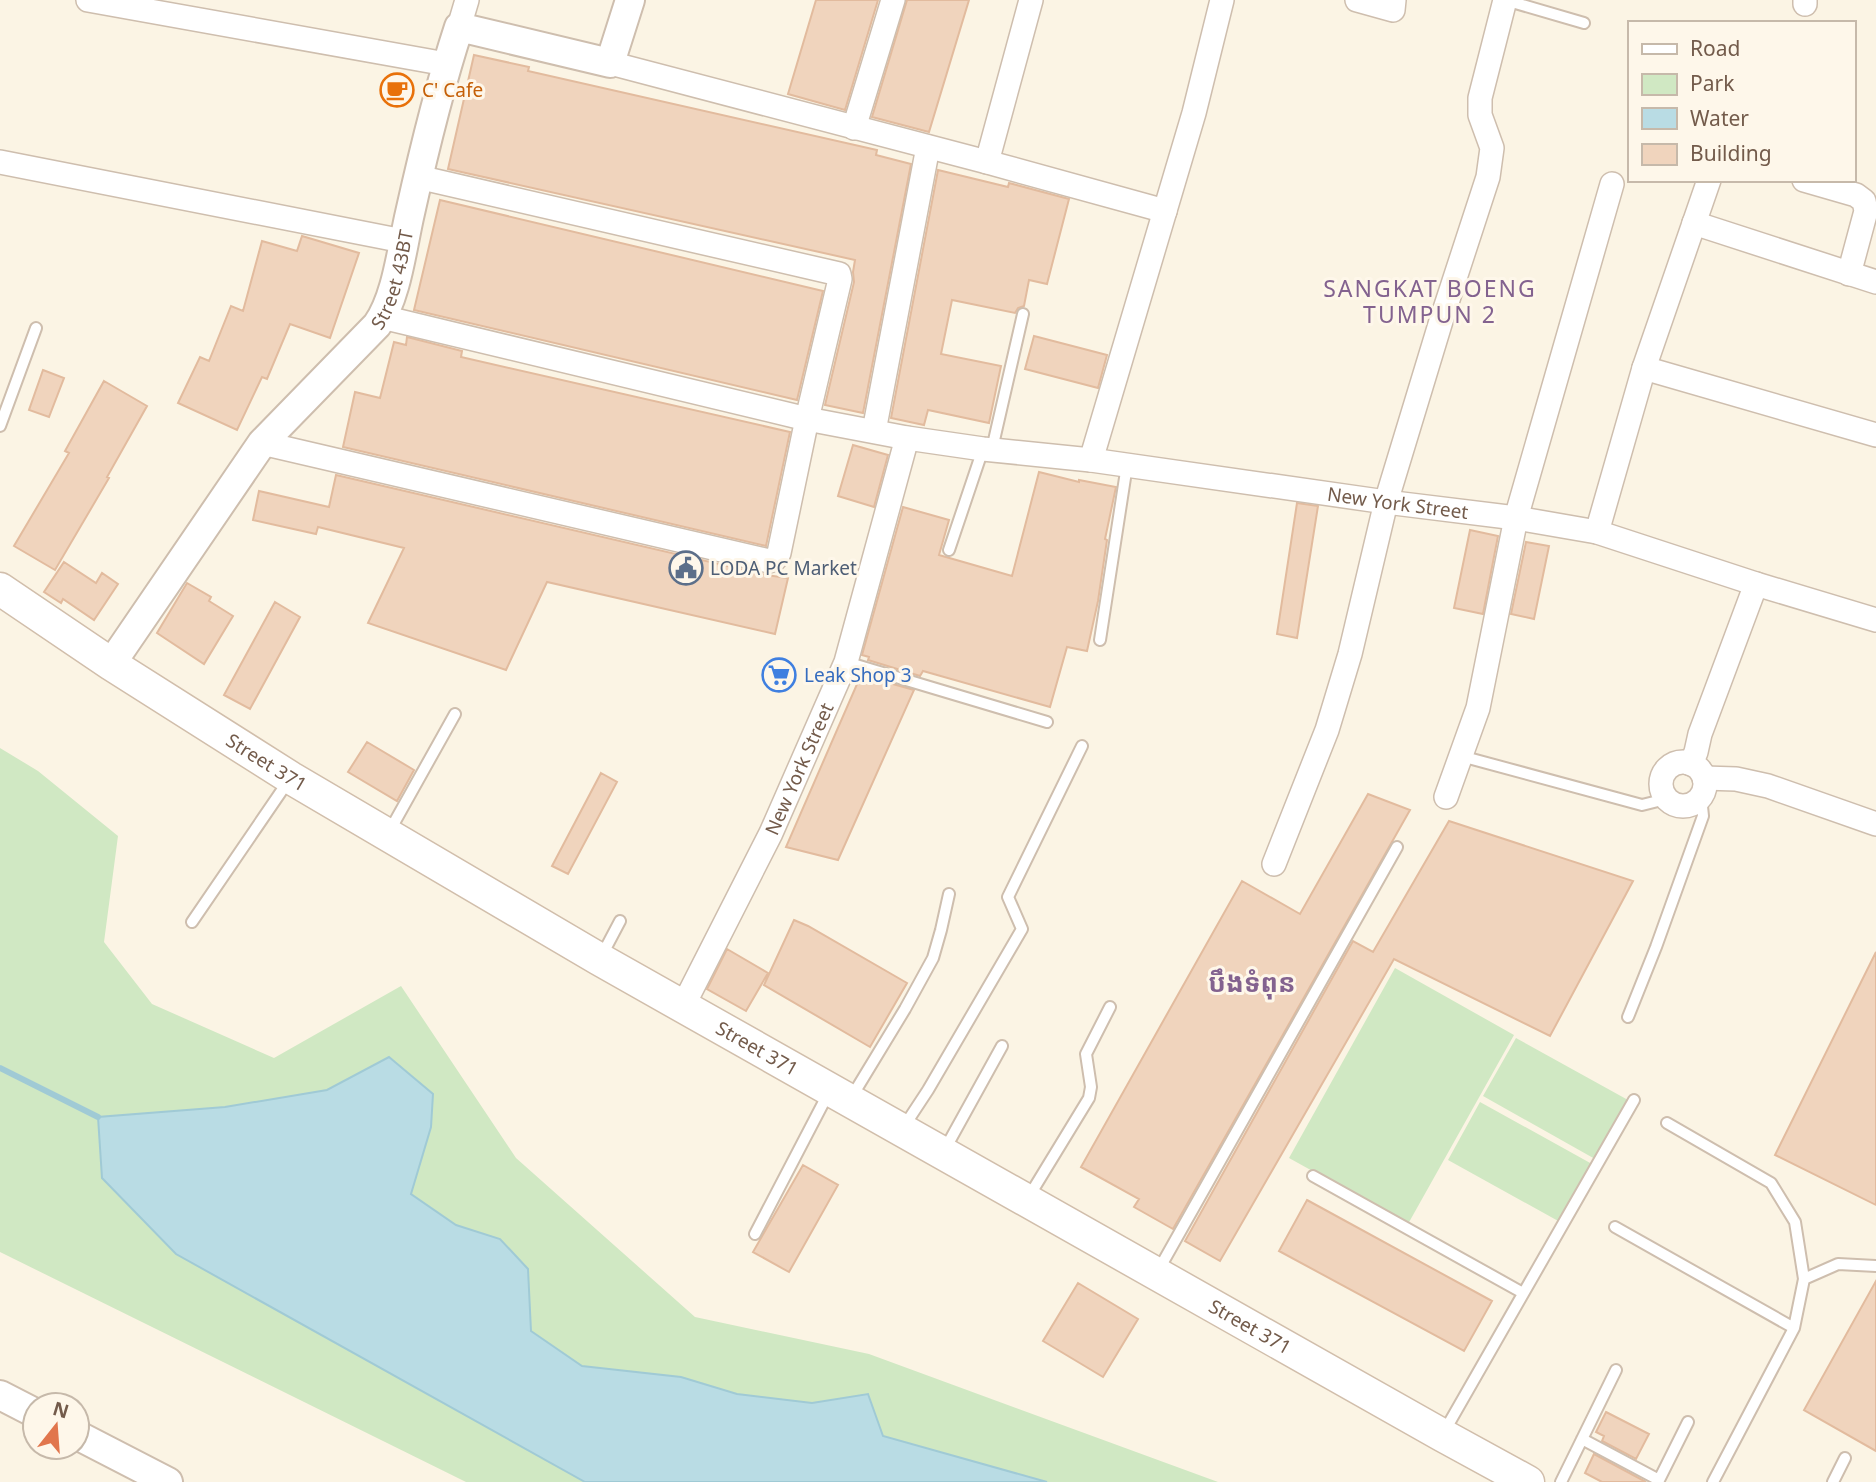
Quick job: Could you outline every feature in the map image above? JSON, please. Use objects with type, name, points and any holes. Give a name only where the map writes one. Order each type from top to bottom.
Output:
[{"type":"main road","name":"Street 371","points":[[0,589],[111,664],[291,778],[599,959],[1442,1435],[1495,1474],[1528,1482]]},
{"type":"street","points":[[88,0],[446,64]]},
{"type":"street","points":[[467,0],[459,27],[610,63],[1165,211]]},
{"type":"street","points":[[610,63],[630,0]]},
{"type":"street","points":[[854,128],[893,0]]},
{"type":"street","points":[[987,162],[1031,0]]},
{"type":"street","points":[[1091,460],[1194,113],[1222,0]]},
{"type":"street","points":[[1357,0],[1393,10],[1394,0]]},
{"type":"street","points":[[1274,864],[1327,730],[1350,654],[1386,502],[1488,177],[1492,148],[1480,115],[1480,98],[1505,0]]},
{"type":"street","name":"Street 43BT","points":[[111,664],[262,443],[382,317],[392,296],[446,64],[459,27]]},
{"type":"street","points":[[874,431],[928,147]]},
{"type":"street","points":[[0,162],[403,241]]},
{"type":"street","points":[[262,443],[769,561],[775,559],[779,553],[839,274],[418,177]]},
{"type":"street","points":[[1597,532],[1644,368],[1708,182]]},
{"type":"street","points":[[1811,182],[1856,195],[1864,201],[1866,211],[1849,274]]},
{"type":"street","points":[[1446,797],[1478,708],[1516,518],[1612,184]]},
{"type":"street","points":[[1694,223],[1876,282]]},
{"type":"street","name":"New York Street","points":[[382,317],[807,418],[907,438],[1091,460],[1516,518],[1597,532],[1876,620]]},
{"type":"street","points":[[1644,368],[1876,435]]},
{"type":"street","name":"New York Street","points":[[683,1006],[771,833],[846,662],[907,438]]},
{"type":"street","points":[[1699,780],[1684,762],[1676,763],[1664,771],[1660,786],[1671,803],[1684,807],[1690,805],[1699,780],[1696,752],[1700,734],[1756,584]]},
{"type":"street","points":[[1699,780],[1736,779],[1768,786],[1876,824]]},
{"type":"street","points":[[0,1395],[21,1406]]},
{"type":"street","points":[[91,1441],[168,1482]]},
{"type":"lane","points":[[1505,0],[1584,23]]},
{"type":"lane","points":[[949,550],[988,449],[1023,314]]},
{"type":"lane","points":[[0,426],[36,328]]},
{"type":"lane","points":[[1100,640],[1127,465]]},
{"type":"lane","points":[[846,662],[1047,722]]},
{"type":"lane","points":[[388,835],[455,714]]},
{"type":"lane","points":[[902,1130],[1022,929],[1008,897],[1082,746]]},
{"type":"lane","points":[[1472,759],[1642,806],[1666,799]]},
{"type":"lane","points":[[192,922],[291,778]]},
{"type":"lane","points":[[1628,1017],[1703,816],[1699,780]]},
{"type":"lane","points":[[1156,1274],[1397,847]]},
{"type":"lane","points":[[755,1234],[840,1095],[905,1009],[933,958],[949,894]]},
{"type":"lane","points":[[599,959],[620,921]]},
{"type":"lane","points":[[1027,1201],[1089,1098],[1091,1087],[1086,1054],[1110,1007]]},
{"type":"lane","points":[[943,1153],[1002,1046]]},
{"type":"lane","points":[[1442,1435],[1634,1100]]},
{"type":"lane","points":[[1667,1123],[1771,1183],[1795,1222],[1804,1279],[1794,1328],[1713,1482]]},
{"type":"lane","points":[[1313,1176],[1523,1293]]},
{"type":"lane","points":[[1615,1227],[1794,1328]]},
{"type":"lane","points":[[1804,1279],[1838,1264],[1876,1266]]},
{"type":"lane","points":[[1561,1482],[1616,1370]]},
{"type":"lane","points":[[1581,1439],[1658,1481],[1688,1422]]},
{"type":"lane","points":[[1833,1482],[1845,1458]]},
{"type":"green space","points":[[0,748],[38,771],[118,836],[104,942],[152,1004],[274,1058],[401,986],[516,1158],[695,1317],[869,1354],[1218,1482],[466,1482],[0,1252]]},
{"type":"green space","points":[[1395,968],[1514,1035],[1408,1224],[1289,1158]]},
{"type":"green space","points":[[1516,1038],[1628,1100],[1595,1159],[1483,1096]]},
{"type":"green space","points":[[1480,1102],[1592,1164],[1560,1222],[1448,1160]]},
{"type":"water","points":[[389,1057],[433,1094],[431,1127],[411,1194],[456,1225],[500,1239],[528,1269],[531,1331],[582,1366],[681,1377],[737,1394],[812,1403],[868,1394],[883,1436],[1047,1482],[585,1482],[176,1254],[102,1178],[98,1117],[225,1107],[327,1090]]},
{"type":"building","points":[[816,0],[878,0],[845,110],[788,94]]},
{"type":"building","points":[[907,0],[969,0],[929,132],[872,117]]},
{"type":"building","points":[[474,55],[529,67],[528,71],[877,150],[876,155],[911,164],[863,413],[825,405],[854,282],[855,260],[448,169]]},
{"type":"building","points":[[938,170],[1008,187],[1009,183],[1069,199],[1047,284],[1029,280],[1024,306],[1018,308],[1015,313],[952,300],[941,354],[1001,366],[989,423],[928,410],[924,425],[891,418]]},
{"type":"building","points":[[440,200],[823,291],[797,400],[414,310]]},
{"type":"building","points":[[302,236],[359,253],[330,338],[290,324],[267,379],[262,377],[237,430],[178,403],[200,357],[209,361],[231,306],[243,311],[262,241],[297,251]]},
{"type":"building","points":[[1034,336],[1107,355],[1098,388],[1025,369]]},
{"type":"building","points":[[407,337],[462,351],[461,357],[790,432],[766,546],[343,447],[355,392],[380,398],[394,342],[406,345]]},
{"type":"building","points":[[43,370],[64,378],[49,417],[29,410]]},
{"type":"building","points":[[104,381],[147,406],[55,570],[14,546],[69,453],[65,451]]},
{"type":"building","points":[[853,445],[888,455],[874,507],[838,496]]},
{"type":"building","points":[[1039,472],[1079,482],[1116,487],[1105,539],[1098,601],[1087,651],[1067,647],[1050,707],[923,671],[920,676],[868,660],[869,657],[862,655],[903,507],[949,520],[939,555],[1012,576]]},
{"type":"building","points":[[336,475],[788,578],[775,634],[547,582],[506,670],[368,623],[404,548],[318,527],[316,534],[253,520],[259,491],[329,507]]},
{"type":"building","points":[[1297,503],[1318,506],[1297,638],[1277,634]]},
{"type":"building","points":[[1470,530],[1498,536],[1483,614],[1454,608]]},
{"type":"building","points":[[1526,542],[1549,546],[1534,619],[1511,614]]},
{"type":"building","points":[[64,562],[96,583],[102,573],[118,584],[94,620],[63,599],[61,603],[44,592]]},
{"type":"building","points":[[187,583],[211,597],[209,601],[233,616],[204,664],[157,633]]},
{"type":"building","points":[[275,602],[300,617],[250,709],[224,695]]},
{"type":"building","points":[[861,675],[914,690],[838,860],[786,847]]},
{"type":"building","points":[[367,742],[414,770],[397,801],[348,772]]},
{"type":"building","points":[[601,773],[617,782],[568,874],[552,866]]},
{"type":"building","points":[[1368,794],[1410,810],[1173,1229],[1134,1207],[1139,1199],[1081,1167],[1242,881],[1300,914]]},
{"type":"building","points":[[1449,821],[1633,881],[1550,1036],[1394,959],[1220,1261],[1185,1241],[1353,941],[1373,952]]},
{"type":"building","points":[[794,920],[907,983],[870,1047],[764,985]]},
{"type":"building","points":[[727,949],[768,973],[746,1011],[707,989]]},
{"type":"building","points":[[1876,952],[1876,1205],[1775,1155]]},
{"type":"building","points":[[803,1165],[838,1185],[789,1272],[753,1252]]},
{"type":"building","points":[[1307,1200],[1492,1301],[1464,1351],[1279,1251]]},
{"type":"building","points":[[1876,1281],[1876,1451],[1804,1410]]},
{"type":"building","points":[[1078,1283],[1138,1319],[1103,1377],[1043,1341]]},
{"type":"building","points":[[1606,1412],[1649,1434],[1636,1459],[1602,1441],[1604,1436],[1596,1432]]},
{"type":"building","points":[[1594,1454],[1646,1482],[1602,1482],[1585,1473]]},
{"type":"waterway","points":[[0,1068],[98,1117]]},
{"type":"place","name":"C' Cafe","points":[[397,90]]},
{"type":"place","name":"LODA PC Market","points":[[686,568]]},
{"type":"place","name":"Leak Shop 3","points":[[779,675]]},
{"type":"district","name":"SANGKAT BOENG TUMPUN 2","points":[[1430,302]]},
{"type":"district","name":"បឹងទំពុន","points":[[1252,983]]}]
